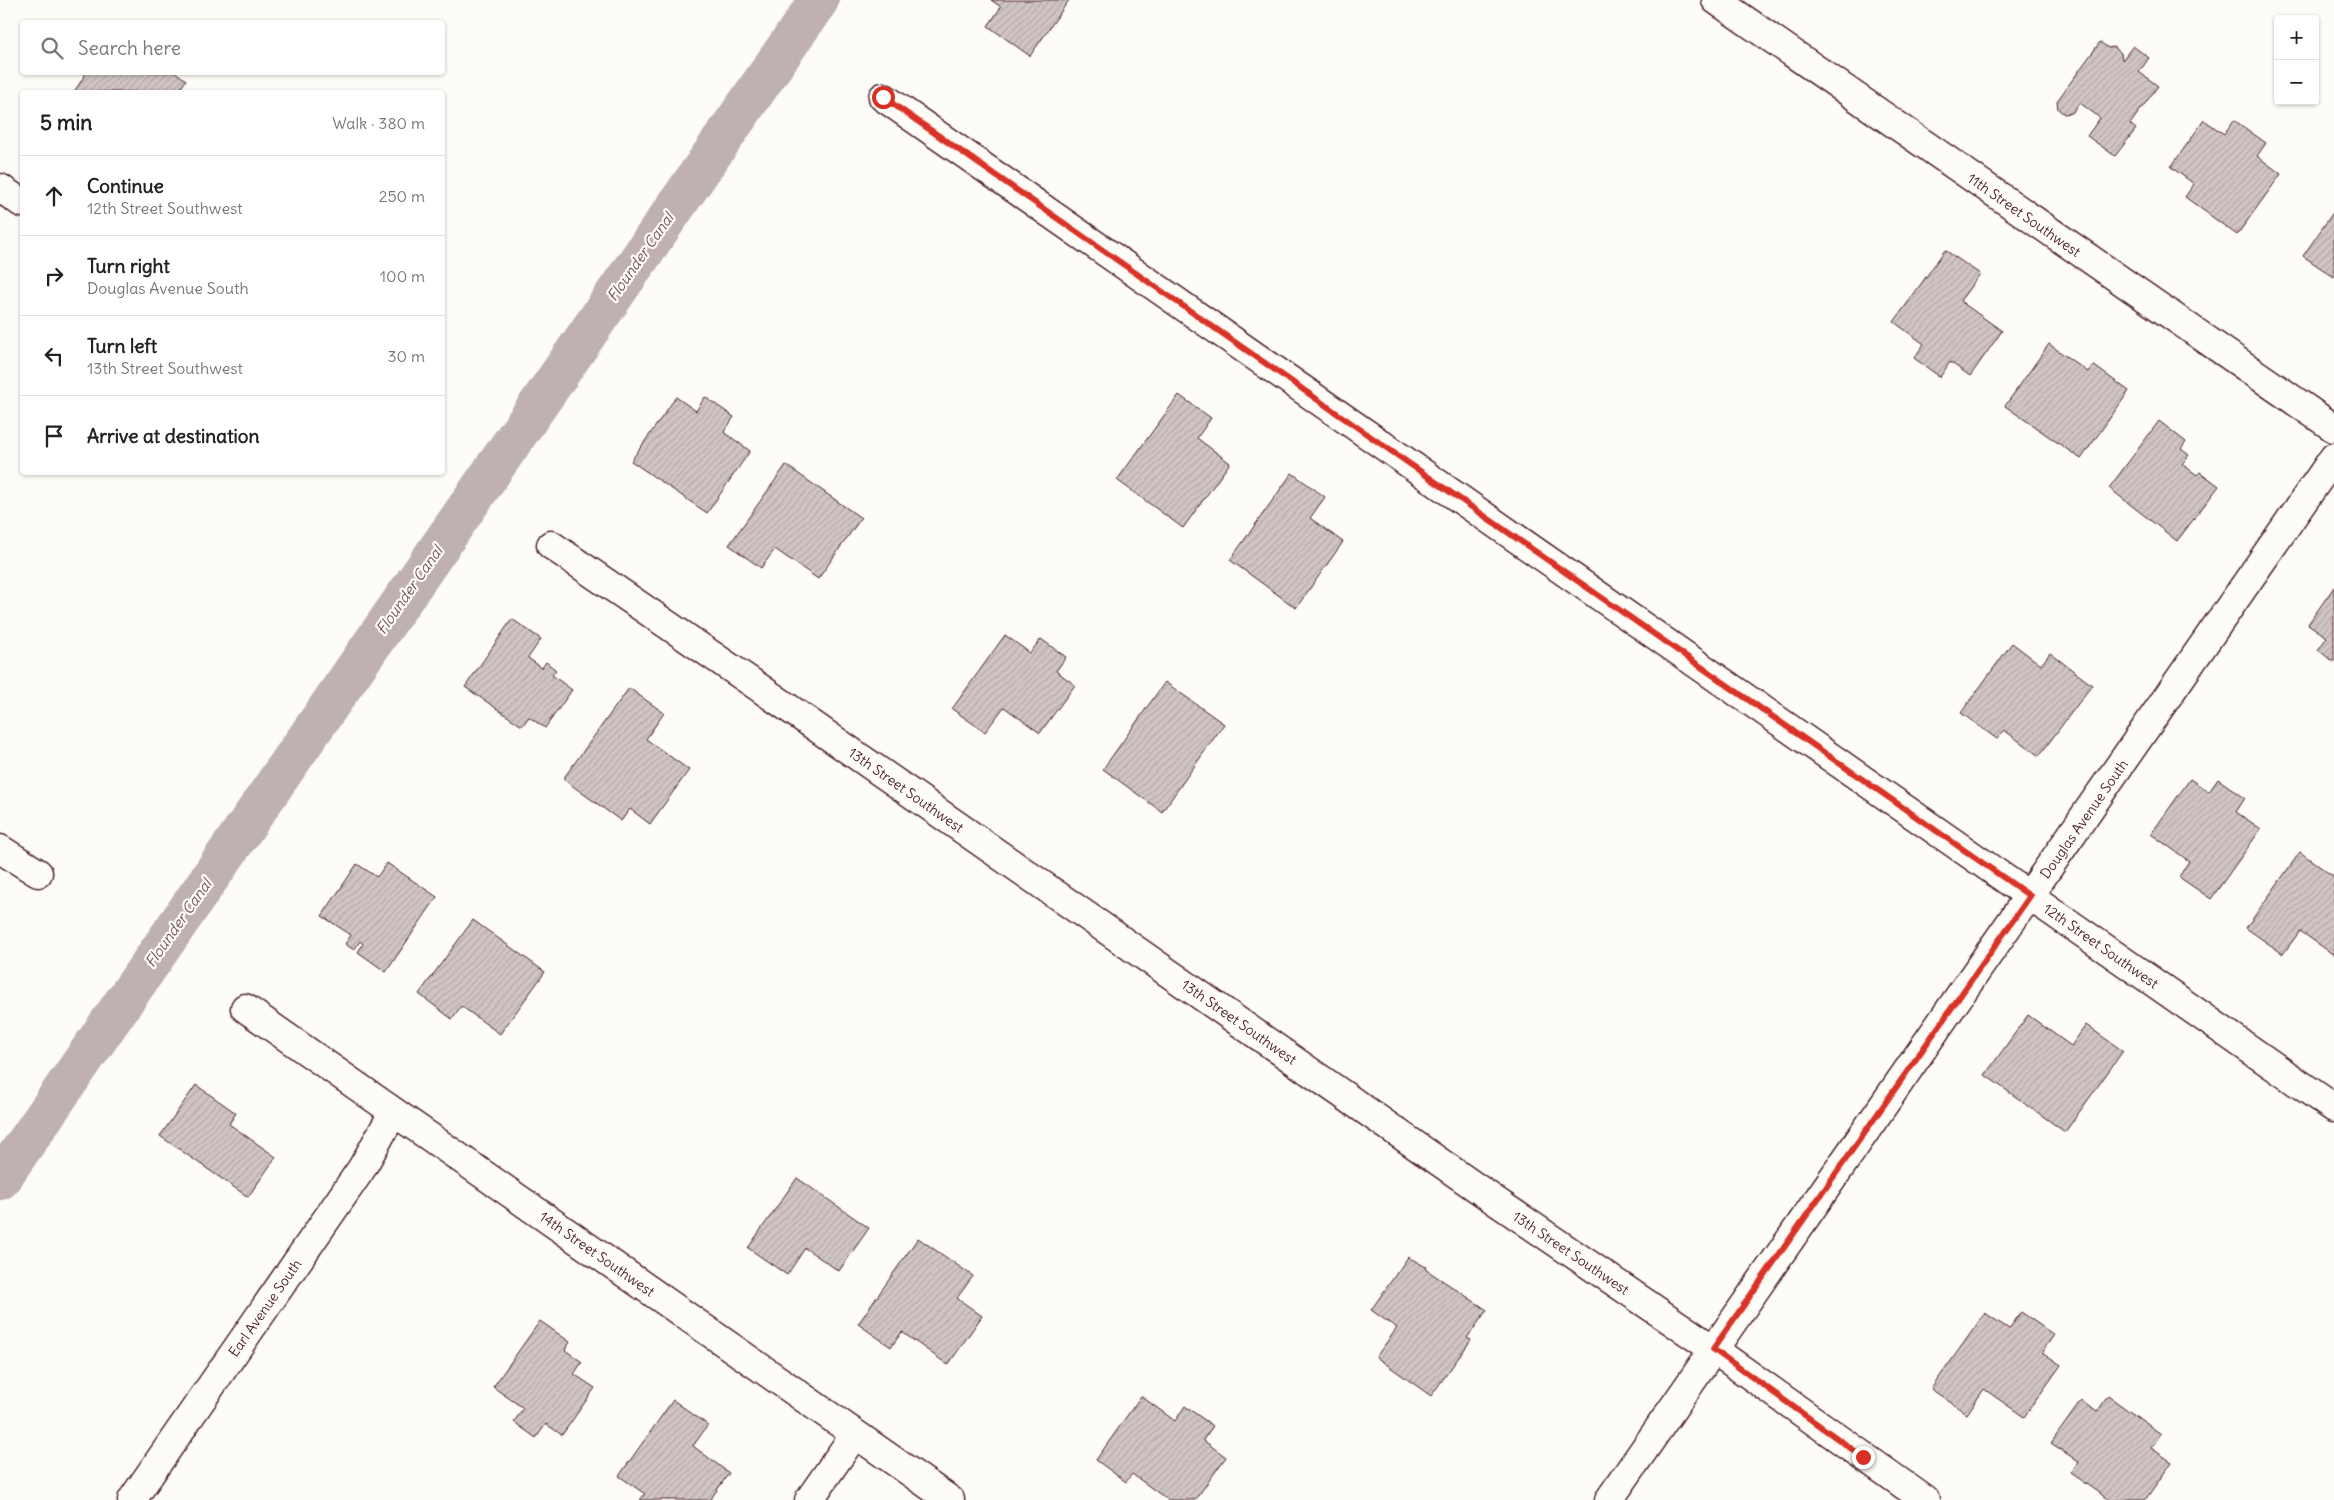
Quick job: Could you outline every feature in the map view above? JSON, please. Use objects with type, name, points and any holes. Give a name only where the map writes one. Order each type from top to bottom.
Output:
[{"type":"street","name":"11th Street Southwest","points":[[1716,0],[2334,428]]},
{"type":"street","name":"12th Street Southwest","points":[[883,97],[2334,1108]]},
{"type":"street","points":[[0,188],[20,201]]},
{"type":"street","name":"Douglas Avenue South","points":[[1609,1500],[2334,457]]},
{"type":"street","name":"13th Street Southwest","points":[[551,545],[1713,1349],[1925,1500]]},
{"type":"street","points":[[0,849],[38,873]]},
{"type":"street","name":"14th Street Southwest","points":[[245,1008],[950,1500]]},
{"type":"street","name":"Earl Avenue South","points":[[132,1500],[362,1168],[394,1113]]},
{"type":"street","points":[[809,1500],[855,1434]]},
{"type":"building","points":[[991,0],[1069,0],[1030,56],[988,26],[1001,7]]},
{"type":"building","points":[[2100,42],[2108,48],[2114,47],[2121,53],[2122,60],[2133,46],[2149,58],[2139,72],[2158,86],[2130,124],[2136,129],[2115,156],[2087,136],[2100,118],[2080,103],[2072,113],[2064,114],[2058,109],[2057,101]]},
{"type":"building","points":[[85,75],[179,75],[186,80],[179,90],[75,90]]},
{"type":"building","points":[[2204,120],[2224,134],[2234,120],[2266,143],[2257,156],[2281,174],[2237,235],[2185,197],[2194,184],[2171,167]]},
{"type":"building","points":[[2334,211],[2334,277],[2303,256]]},
{"type":"building","points":[[1945,250],[1980,274],[1960,301],[2002,331],[1970,376],[1950,362],[1940,377],[1914,358],[1924,344],[1894,322]]},
{"type":"building","points":[[2049,344],[2088,372],[2093,365],[2129,391],[2081,459],[2005,406]]},
{"type":"building","points":[[1179,395],[1211,418],[1197,438],[1230,463],[1183,528],[1117,480]]},
{"type":"building","points":[[676,397],[696,411],[705,397],[734,417],[724,432],[750,451],[707,513],[631,461]]},
{"type":"building","points":[[2159,421],[2186,442],[2181,449],[2189,455],[2182,464],[2197,475],[2200,472],[2219,486],[2177,541],[2109,488]]},
{"type":"building","points":[[786,465],[861,518],[818,579],[775,549],[761,568],[729,545]]},
{"type":"building","points":[[1292,473],[1325,497],[1310,518],[1343,542],[1296,608],[1230,560]]},
{"type":"building","points":[[2334,587],[2334,662],[2318,650],[2327,637],[2308,624]]},
{"type":"building","points":[[512,619],[541,639],[528,658],[542,668],[546,662],[556,670],[552,675],[572,690],[545,728],[529,717],[522,726],[465,687]]},
{"type":"building","points":[[1005,635],[1030,653],[1041,639],[1066,657],[1056,671],[1075,685],[1040,733],[1004,707],[985,732],[952,709]]},
{"type":"building","points":[[2012,643],[2041,665],[2050,653],[2092,685],[2039,756],[2004,730],[1997,739],[1961,713]]},
{"type":"building","points":[[1165,682],[1224,724],[1162,812],[1103,769]]},
{"type":"building","points":[[629,688],[664,713],[646,739],[689,770],[650,824],[630,809],[621,821],[563,779]]},
{"type":"building","points":[[2190,779],[2209,792],[2218,779],[2245,798],[2236,812],[2261,829],[2211,899],[2179,877],[2189,861],[2151,834]]},
{"type":"building","points":[[2300,852],[2334,877],[2334,955],[2300,931],[2283,954],[2246,928]]},
{"type":"building","points":[[387,863],[437,897],[386,972],[358,952],[363,944],[360,941],[354,950],[345,944],[351,935],[322,916],[357,864],[377,877]]},
{"type":"building","points":[[473,920],[545,972],[500,1034],[461,1006],[452,1019],[419,994]]},
{"type":"building","points":[[2028,1015],[2071,1046],[2086,1025],[2123,1051],[2065,1132],[1985,1075]]},
{"type":"building","points":[[196,1085],[236,1113],[229,1124],[276,1157],[248,1197],[160,1136]]},
{"type":"building","points":[[797,1178],[869,1228],[839,1271],[805,1248],[787,1275],[748,1248]]},
{"type":"building","points":[[918,1238],[973,1276],[957,1298],[982,1316],[948,1365],[902,1332],[891,1347],[858,1324]]},
{"type":"building","points":[[1408,1257],[1426,1267],[1425,1269],[1487,1310],[1467,1338],[1471,1340],[1431,1396],[1376,1357],[1397,1328],[1371,1310]]},
{"type":"building","points":[[2021,1312],[2054,1335],[2042,1352],[2061,1365],[2024,1417],[1984,1389],[1967,1414],[1931,1389],[1985,1313],[2009,1329]]},
{"type":"building","points":[[540,1321],[570,1342],[565,1350],[582,1362],[574,1374],[595,1388],[562,1435],[546,1424],[536,1438],[514,1422],[523,1408],[493,1387]]},
{"type":"building","points":[[1141,1396],[1175,1421],[1185,1406],[1213,1426],[1203,1440],[1226,1457],[1195,1500],[1168,1500],[1132,1474],[1126,1482],[1096,1460]]},
{"type":"building","points":[[2108,1396],[2161,1434],[2151,1448],[2172,1462],[2145,1500],[2109,1500],[2070,1473],[2079,1462],[2051,1443],[2081,1401],[2097,1412]]},
{"type":"building","points":[[673,1400],[708,1425],[693,1446],[729,1473],[710,1500],[640,1500],[645,1494],[619,1476]]},
{"type":"waterway","name":"Flounder Canal","points":[[0,1180],[819,0]]},
{"type":"route","points":[[883,97],[2030,896],[1713,1349],[1863,1457]]}]
